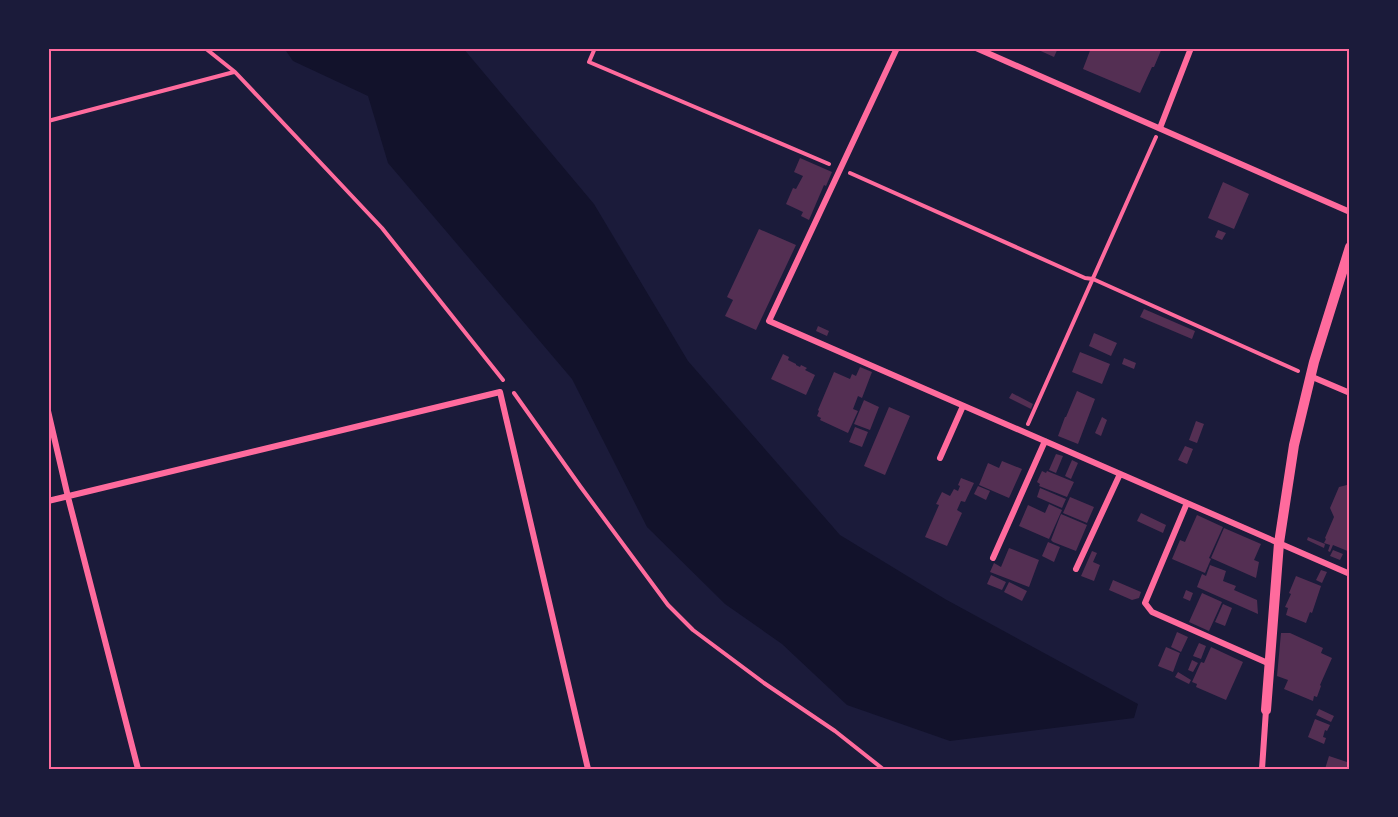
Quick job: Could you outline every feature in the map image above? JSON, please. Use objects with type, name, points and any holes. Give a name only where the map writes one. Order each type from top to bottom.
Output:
[{"type":"street","points":[[897,48],[769,321],[1350,574]]},
{"type":"street","points":[[976,48],[1350,212]]},
{"type":"street","points":[[1160,128],[1191,48]]},
{"type":"street","points":[[1262,769],[1279,543],[1294,445],[1310,376],[1350,247]]},
{"type":"street","points":[[1310,376],[1350,393]]},
{"type":"street","points":[[48,501],[500,392],[588,769]]},
{"type":"street","points":[[940,458],[963,406]]},
{"type":"street","points":[[48,411],[138,769]]},
{"type":"street","points":[[993,558],[1045,441]]},
{"type":"street","points":[[1076,569],[1120,474]]},
{"type":"street","points":[[1187,503],[1146,603],[1152,612],[1270,664]]},
{"type":"path","points":[[205,48],[235,72],[382,228],[517,397],[668,605],[693,630],[764,683],[835,731],[883,769]]},
{"type":"path","points":[[595,48],[589,62],[841,168],[1310,376]]},
{"type":"path","points":[[48,121],[235,72]]},
{"type":"path","points":[[1024,432],[1160,128]]},
{"type":"shaded area","points":[[284,48],[463,48],[594,204],[688,361],[840,535],[945,599],[1138,704],[1134,718],[950,741],[847,705],[782,644],[725,604],[647,527],[572,379],[388,163],[368,96],[293,61]]},
{"type":"building","points":[[1034,48],[1058,48],[1054,57]]},
{"type":"building","points":[[1091,48],[1162,48],[1140,93],[1083,69]]},
{"type":"building","points":[[800,158],[832,172],[809,220],[801,216],[803,212],[786,204],[793,188],[796,189],[803,176],[794,172]]},
{"type":"building","points":[[1223,182],[1249,194],[1234,229],[1208,218]]},
{"type":"building","points":[[759,229],[796,245],[756,330],[725,316],[733,300],[727,297]]},
{"type":"building","points":[[1218,230],[1226,233],[1222,240],[1215,237]]},
{"type":"building","points":[[1144,309],[1195,331],[1192,339],[1140,317]]},
{"type":"building","points":[[818,326],[829,331],[827,336],[816,331]]},
{"type":"building","points":[[1094,333],[1117,343],[1111,356],[1089,346]]},
{"type":"building","points":[[1080,352],[1110,364],[1102,384],[1072,372]]},
{"type":"building","points":[[783,354],[789,357],[788,360],[807,368],[805,370],[815,375],[806,395],[771,379]]},
{"type":"building","points":[[1124,358],[1136,363],[1134,369],[1122,364]]},
{"type":"building","points":[[860,367],[872,372],[862,398],[858,396],[853,409],[858,411],[848,433],[820,420],[821,418],[817,416],[818,410],[834,372],[850,379],[852,374],[856,376]]},
{"type":"building","points":[[1077,391],[1095,399],[1078,444],[1058,436]]},
{"type":"building","points":[[1012,393],[1033,404],[1031,409],[1009,398]]},
{"type":"building","points":[[864,400],[879,407],[870,430],[854,424]]},
{"type":"building","points":[[889,407],[910,416],[885,475],[864,466]]},
{"type":"building","points":[[1102,417],[1107,420],[1101,436],[1095,433]]},
{"type":"building","points":[[1196,421],[1204,424],[1197,443],[1189,440]]},
{"type":"building","points":[[855,427],[868,432],[862,447],[849,442]]},
{"type":"building","points":[[1185,446],[1193,449],[1187,464],[1178,460]]},
{"type":"building","points":[[1056,454],[1063,456],[1056,473],[1049,470]]},
{"type":"building","points":[[1072,460],[1078,463],[1071,479],[1065,476]]},
{"type":"building","points":[[1002,461],[1022,469],[1009,498],[979,485],[988,463],[999,468]]},
{"type":"building","points":[[1042,471],[1074,482],[1067,497],[1039,486],[1037,482]]},
{"type":"building","points":[[961,478],[974,483],[965,502],[961,501],[957,510],[962,513],[947,546],[925,537],[942,492],[950,496],[954,489],[958,491]]},
{"type":"building","points":[[1350,479],[1350,552],[1333,545],[1330,552],[1328,551],[1330,545],[1324,543],[1334,517],[1330,508],[1339,487],[1347,485]]},
{"type":"building","points":[[978,486],[990,491],[986,500],[974,494]]},
{"type":"building","points":[[1040,488],[1066,499],[1062,508],[1037,497]]},
{"type":"building","points":[[1070,497],[1094,507],[1087,523],[1063,513]]},
{"type":"building","points":[[1049,504],[1062,510],[1049,539],[1019,526],[1028,505],[1045,513]]},
{"type":"building","points":[[1141,513],[1166,525],[1163,533],[1137,521]]},
{"type":"building","points":[[1061,514],[1087,525],[1076,551],[1051,540]]},
{"type":"building","points":[[1197,515],[1223,527],[1205,573],[1172,559],[1180,540],[1185,542]]},
{"type":"building","points":[[1224,528],[1261,544],[1254,560],[1259,562],[1256,578],[1211,558]]},
{"type":"building","points":[[1308,537],[1325,544],[1324,548],[1307,540]]},
{"type":"building","points":[[1048,542],[1060,547],[1054,562],[1042,556]]},
{"type":"building","points":[[1009,548],[1039,560],[1029,587],[990,572],[994,563],[1001,567]]},
{"type":"building","points":[[1333,550],[1343,554],[1340,560],[1330,556]]},
{"type":"building","points":[[1092,551],[1097,553],[1093,562],[1100,565],[1094,581],[1081,576]]},
{"type":"building","points":[[1210,565],[1226,571],[1223,581],[1236,586],[1234,590],[1257,600],[1258,614],[1197,587],[1202,574],[1206,576]]},
{"type":"building","points":[[1321,570],[1327,572],[1322,583],[1316,580]]},
{"type":"building","points":[[991,575],[1006,582],[1002,590],[987,584]]},
{"type":"building","points":[[1296,576],[1321,586],[1312,613],[1310,612],[1306,623],[1286,615],[1288,608],[1285,607]]},
{"type":"building","points":[[1113,580],[1141,592],[1139,598],[1132,600],[1109,590]]},
{"type":"building","points":[[1009,582],[1027,591],[1022,601],[1004,592]]},
{"type":"building","points":[[1186,590],[1193,593],[1190,601],[1183,598]]},
{"type":"building","points":[[1202,593],[1222,602],[1209,631],[1189,622]]},
{"type":"building","points":[[1223,604],[1232,608],[1225,626],[1215,622]]},
{"type":"building","points":[[1177,632],[1188,637],[1181,652],[1171,647]]},
{"type":"building","points":[[1281,633],[1290,633],[1323,648],[1321,653],[1332,658],[1317,697],[1314,696],[1313,701],[1284,689],[1288,680],[1277,676]]},
{"type":"building","points":[[1199,643],[1206,646],[1201,659],[1193,656]]},
{"type":"building","points":[[1166,647],[1180,653],[1173,672],[1158,666]]},
{"type":"building","points":[[1211,647],[1243,662],[1226,700],[1196,687],[1197,684],[1192,682]]},
{"type":"building","points":[[1192,660],[1198,663],[1193,672],[1188,670]]},
{"type":"building","points":[[1178,672],[1191,680],[1189,684],[1175,677]]},
{"type":"building","points":[[1319,709],[1334,716],[1331,722],[1316,715]]},
{"type":"building","points":[[1315,719],[1330,725],[1327,731],[1325,730],[1324,744],[1308,737]]},
{"type":"building","points":[[1329,756],[1350,763],[1350,769],[1325,769]]}]
